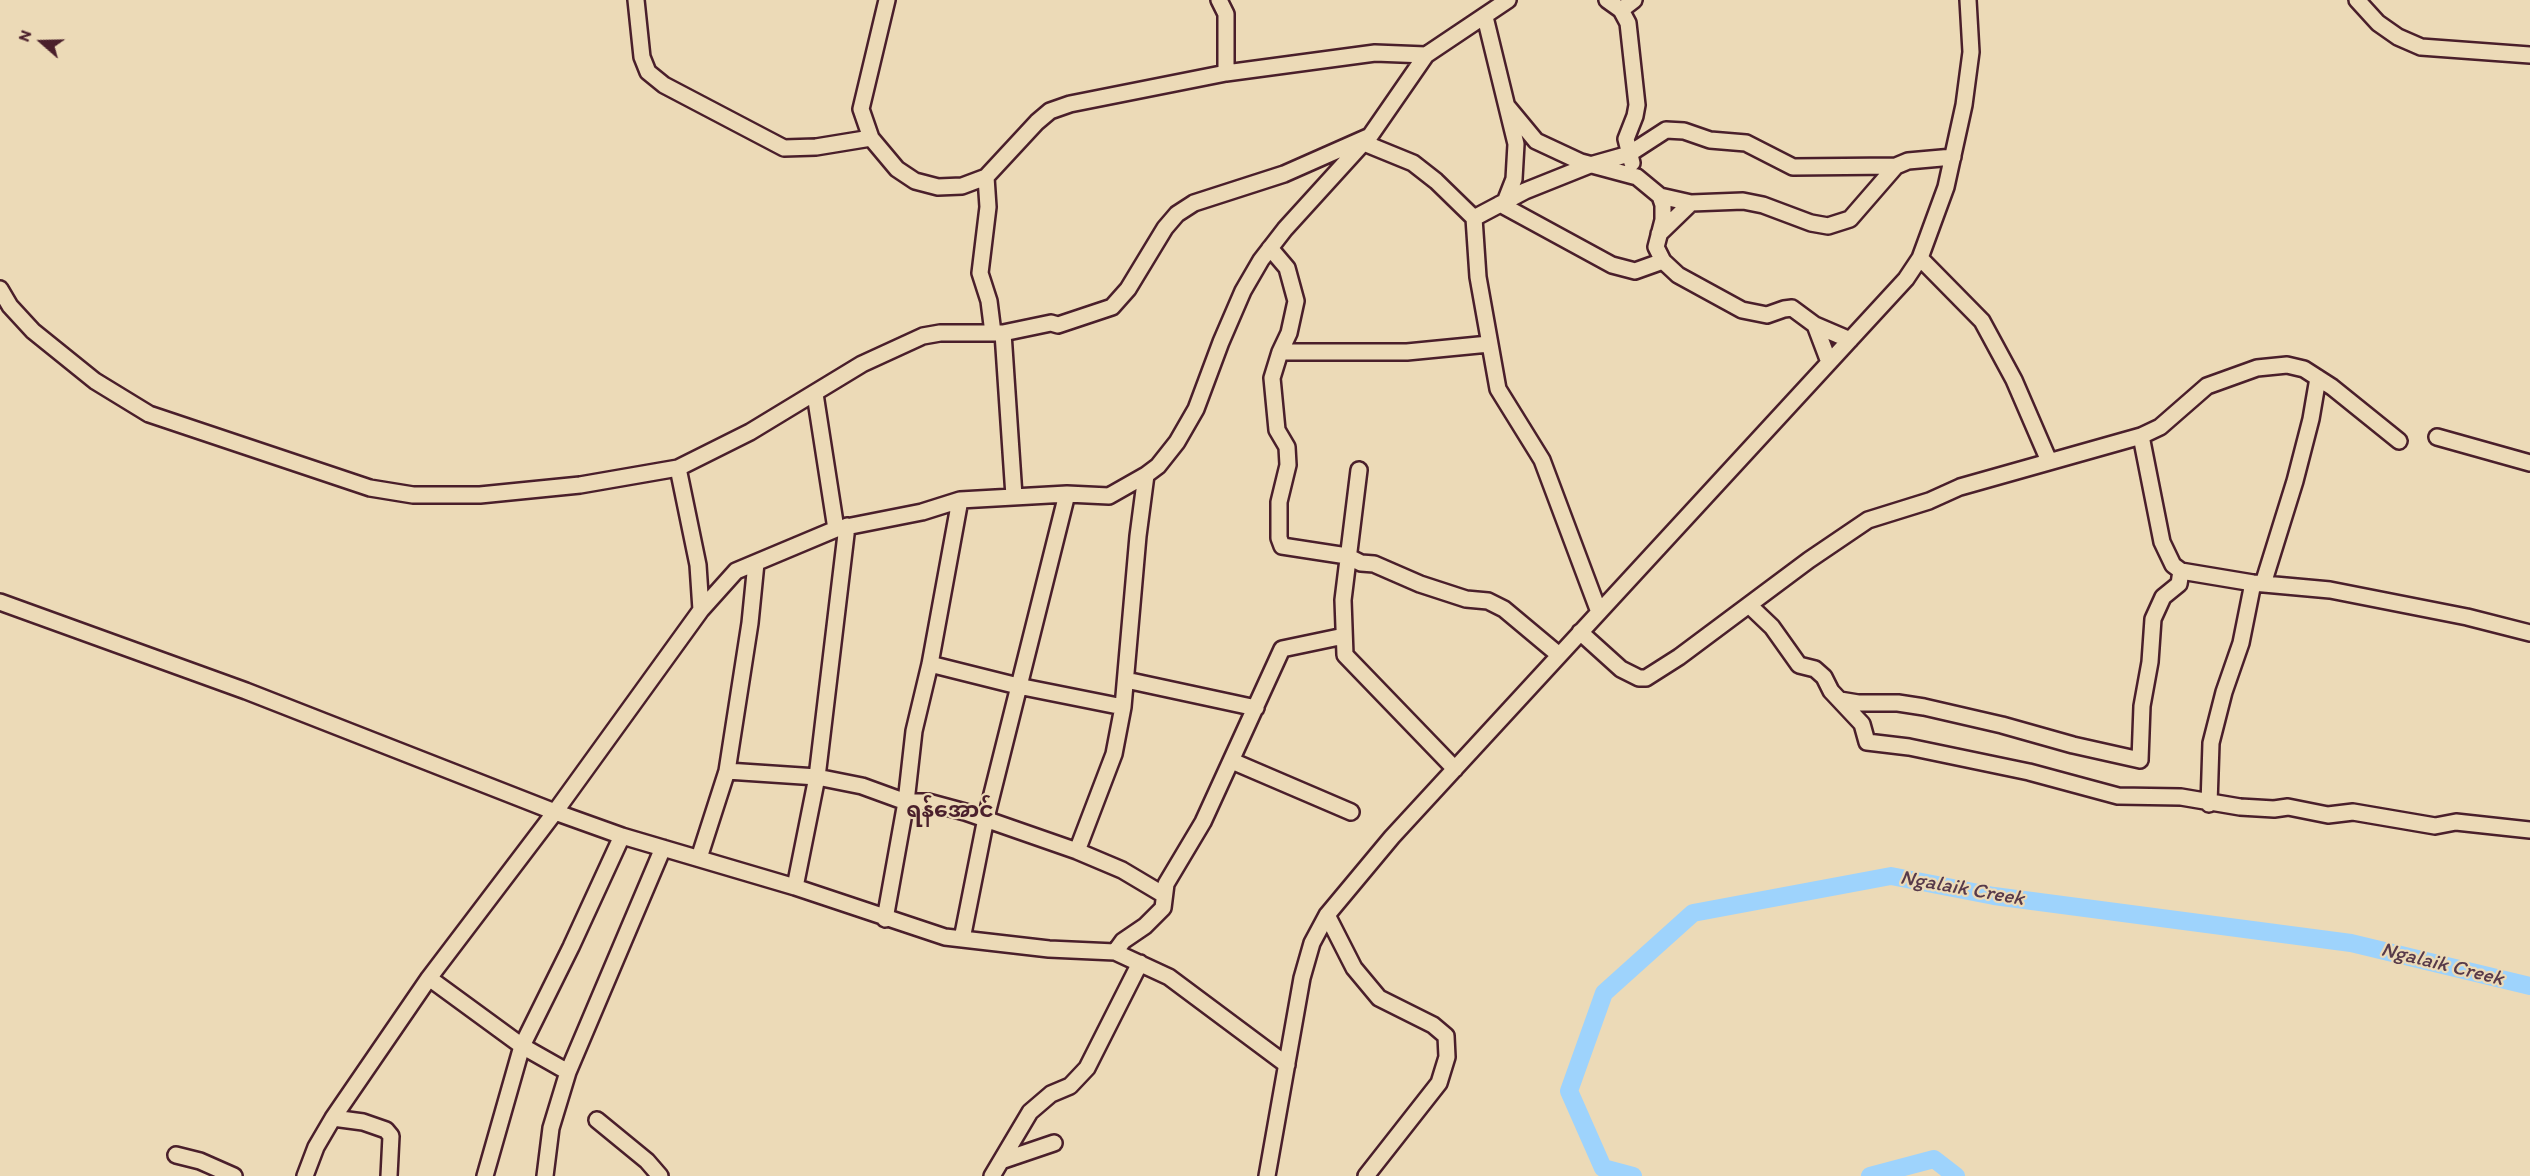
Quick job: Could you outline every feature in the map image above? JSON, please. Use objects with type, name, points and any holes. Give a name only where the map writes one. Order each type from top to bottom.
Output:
[{"type":"street","points":[[636,0],[642,57],[648,72],[664,85],[784,148],[816,147],[871,138]]},
{"type":"street","points":[[887,0],[861,109],[871,138],[897,169],[915,181],[938,187],[962,186],[986,177],[1037,122],[1050,111],[1070,104],[1226,73],[1375,53],[1426,55]]},
{"type":"street","points":[[1220,0],[1226,14],[1226,73]]},
{"type":"street","points":[[305,1176],[316,1147],[333,1118],[429,978],[555,812],[701,610],[736,571],[841,527],[922,512],[960,500],[1067,494],[1109,496],[1146,475],[1158,466],[1177,442],[1196,409],[1243,291],[1270,248],[1367,139],[1426,55],[1508,0]]},
{"type":"street","points":[[1607,0],[1621,10],[1628,23],[1636,94],[1635,116],[1626,139],[1629,154],[1641,180]]},
{"type":"street","points":[[1621,10],[1634,0]]},
{"type":"street","points":[[1267,1176],[1302,978],[1312,943],[1327,915],[1392,837],[1906,279],[1920,258],[1943,198],[1964,105],[1971,52],[1968,0]]},
{"type":"street","points":[[2357,0],[2378,23],[2398,37],[2421,46],[2530,55]]},
{"type":"street","points":[[1485,17],[1516,144],[1514,179],[1502,203]]},
{"type":"street","points":[[1507,106],[1536,141],[1590,165],[1641,180],[1660,196],[1691,203],[1743,201],[1762,205],[1810,223],[1828,225],[1850,219],[1896,166]]},
{"type":"street","points":[[1635,116],[1653,139]]},
{"type":"street","points":[[1474,218],[1525,191],[1590,165],[1629,154],[1666,130],[1684,131],[1710,140],[1746,143],[1793,167],[1896,166],[1908,161],[1953,157]]},
{"type":"street","points":[[1367,139],[1413,163],[1436,181],[1474,218],[1479,277],[1498,389],[1542,460],[1599,612]]},
{"type":"street","points":[[0,289],[10,306],[33,331],[95,381],[149,414],[370,488],[413,495],[480,495],[580,485],[678,468],[750,432],[862,364],[923,336],[940,333],[998,333],[1051,323],[1058,325],[1112,307],[1142,269],[1165,228],[1177,214],[1194,203],[1284,174],[1367,139]]},
{"type":"street","points":[[1641,180],[1640,165],[1653,139]]},
{"type":"street","points":[[986,177],[988,215],[980,273],[998,333],[1014,496]]},
{"type":"street","points":[[1660,196],[1663,205],[1663,220],[1656,247],[1663,261],[1678,275],[1742,310],[1767,315],[1792,308],[1815,325],[1850,340]]},
{"type":"street","points":[[1502,203],[1612,265],[1635,271],[1663,261]]},
{"type":"street","points":[[1659,234],[1691,203]]},
{"type":"street","points":[[1270,248],[1287,268],[1296,302],[1289,333],[1272,378],[1277,430],[1287,447],[1288,465],[1279,502],[1279,538],[1282,546],[1347,556],[1361,563],[1374,564],[1419,584],[1466,599],[1488,601],[1504,609],[1559,656]]},
{"type":"street","points":[[1920,258],[1982,321],[2014,380],[2049,461]]},
{"type":"street","points":[[1815,325],[1829,362]]},
{"type":"street","points":[[1280,352],[1407,352],[1489,344]]},
{"type":"street","points":[[1580,633],[1621,669],[1639,678],[1646,678],[1868,520],[1929,501],[1960,487],[2140,436],[2160,427],[2208,386],[2257,368],[2287,365],[2304,369],[2399,441]]},
{"type":"street","points":[[2209,804],[2211,742],[2258,584],[2295,481],[2318,378]]},
{"type":"street","points":[[795,886],[817,777],[841,527],[815,394]]},
{"type":"street","points":[[2140,436],[2162,542],[2173,565],[2181,571],[2258,584],[2330,590],[2467,617],[2530,633]]},
{"type":"street","points":[[2438,437],[2530,463]]},
{"type":"street","points":[[678,468],[698,566],[701,610]]},
{"type":"street","points":[[1359,470],[1343,600],[1345,656],[1455,770]]},
{"type":"street","points":[[1077,851],[1114,754],[1124,707],[1138,536],[1146,475]]},
{"type":"street","points":[[962,939],[986,818],[1067,494]]},
{"type":"street","points":[[885,919],[906,802],[914,730],[930,664],[960,500]]},
{"type":"street","points":[[699,858],[727,771],[750,623],[756,562]]},
{"type":"street","points":[[1840,700],[1858,703],[1898,703],[1924,707],[2140,760],[2142,706],[2150,662],[2153,619],[2163,597],[2179,584],[2181,571]]},
{"type":"street","points":[[0,602],[246,691],[622,836],[795,886],[945,938],[1049,949],[1115,952],[1169,977],[1287,1065]]},
{"type":"street","points":[[1750,606],[1772,627],[1799,664],[1815,669],[1824,677],[1831,691],[1862,724],[1867,742],[1909,747],[2029,772],[2118,796],[2181,797],[2209,804],[2274,809],[2288,807],[2328,815],[2353,812],[2435,826],[2456,822],[2530,830]]},
{"type":"street","points":[[1115,952],[1123,941],[1145,926],[1163,908],[1166,884],[1203,822],[1282,649],[1344,636]]},
{"type":"street","points":[[930,664],[1018,686],[1124,707]]},
{"type":"street","points":[[1126,680],[1256,708]]},
{"type":"street","points":[[1232,760],[1351,812]]},
{"type":"street","points":[[727,771],[817,777],[862,786],[906,802],[928,802],[986,818],[1122,870],[1164,896]]},
{"type":"street","points":[[485,1176],[522,1046],[622,836]]},
{"type":"street","points":[[545,1176],[551,1128],[568,1072],[663,848]]},
{"type":"street","points":[[1327,915],[1354,968],[1379,998],[1432,1025],[1446,1036],[1447,1057],[1439,1083],[1366,1176]]},
{"type":"street","points":[[992,1176],[1030,1112],[1051,1094],[1070,1086],[1087,1068],[1140,963]]},
{"type":"street","points":[[429,978],[522,1046],[568,1072]]},
{"type":"street","points":[[333,1118],[363,1122],[386,1130],[391,1136],[389,1176]]},
{"type":"street","points":[[597,1120],[608,1126],[647,1161],[660,1176]]},
{"type":"street","points":[[1001,1161],[1054,1143]]},
{"type":"street","points":[[176,1155],[200,1161],[234,1176]]},
{"type":"waterway","name":"Ngalaik Creek","points":[[1633,1176],[1603,1168],[1569,1091],[1604,993],[1693,913],[1891,876],[1994,896],[2351,943],[2530,986]]},
{"type":"waterway","name":"Ngalaik Creek","points":[[1870,1176],[1934,1159],[1956,1176]]},
{"type":"district","name":"ရန်အောင်","points":[[950,811]]}]
